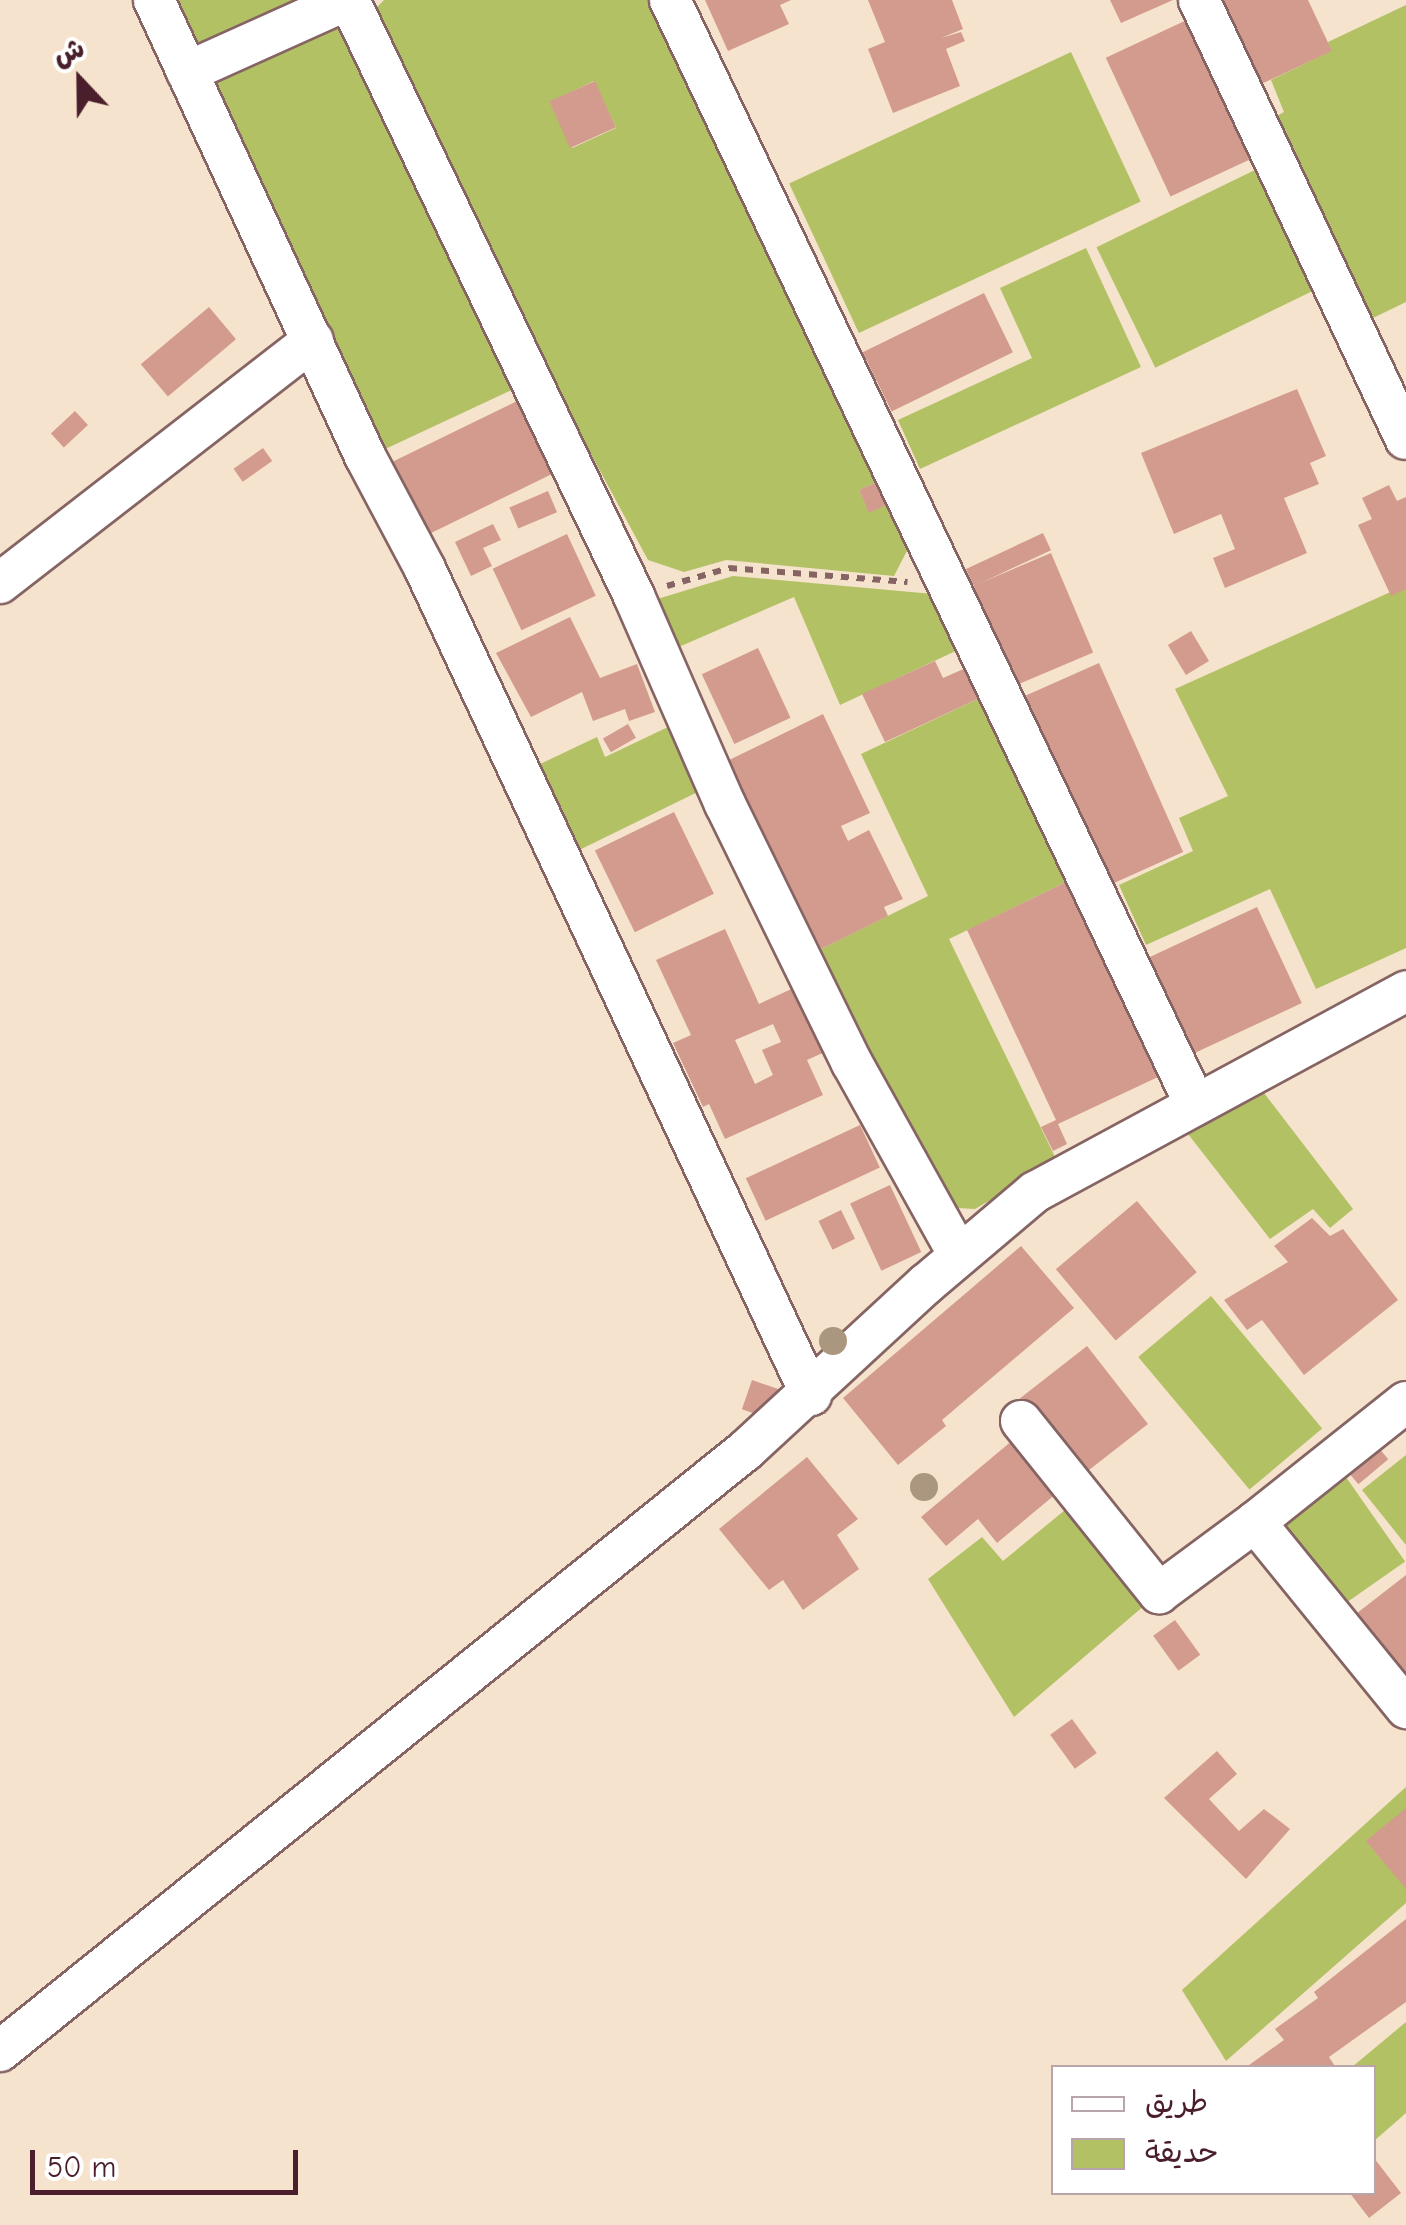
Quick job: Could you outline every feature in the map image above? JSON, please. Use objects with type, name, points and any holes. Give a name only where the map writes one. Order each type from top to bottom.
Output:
[{"type":"street","points":[[154,0],[365,456],[425,569],[586,908],[811,1395]]},
{"type":"street","points":[[187,72],[348,0],[634,596],[726,804],[852,1063],[960,1255]]},
{"type":"street","points":[[670,0],[1194,1102]]},
{"type":"street","points":[[1198,0],[1406,439]]},
{"type":"street","points":[[0,583],[313,340]]},
{"type":"street","points":[[0,2051],[811,1395],[960,1255],[1035,1192],[1194,1102],[1406,991]]},
{"type":"street","points":[[1021,1421],[1159,1593],[1406,1402]]},
{"type":"street","points":[[1255,1522],[1406,1708]]},
{"type":"path","points":[[634,596],[729,568],[948,585]]},
{"type":"green space","points":[[168,0],[318,0],[191,49]]},
{"type":"green space","points":[[384,0],[653,0],[669,47],[882,480],[859,490],[869,512],[892,503],[912,541],[894,576],[726,560],[684,572],[648,560],[556,389],[371,13]],"holes":[[[594,81],[616,128],[572,148],[550,102]]]},
{"type":"green space","points":[[1406,5],[1406,302],[1373,318],[1275,117],[1284,112],[1271,80],[1331,51],[1328,42]]},
{"type":"green space","points":[[343,13],[518,387],[376,453],[202,79]]},
{"type":"green space","points":[[1071,52],[1141,202],[859,333],[789,183]]},
{"type":"green space","points":[[1261,167],[1320,287],[1155,368],[1097,247]]},
{"type":"green space","points":[[1086,248],[1141,367],[920,469],[898,420],[1032,358],[1000,288]]},
{"type":"green space","points":[[733,576],[933,594],[960,649],[840,705],[794,597],[674,649],[654,600]]},
{"type":"green space","points":[[1406,585],[1406,948],[1316,989],[1270,889],[1146,945],[1119,885],[1193,851],[1179,818],[1228,796],[1175,689]]},
{"type":"green space","points":[[982,697],[1066,882],[949,939],[1057,1161],[975,1209],[957,1208],[942,1197],[821,949],[928,896],[861,754]]},
{"type":"green space","points":[[687,718],[716,783],[561,859],[519,774],[597,737],[605,757]]},
{"type":"green space","points":[[1264,1093],[1353,1209],[1330,1228],[1313,1209],[1270,1239],[1188,1134]]},
{"type":"green space","points":[[1211,1296],[1322,1429],[1249,1490],[1138,1357]]},
{"type":"green space","points":[[1406,1455],[1406,1545],[1362,1490]]},
{"type":"green space","points":[[1334,1460],[1405,1562],[1322,1620],[1251,1518]]},
{"type":"green space","points":[[1082,1496],[1159,1593],[1014,1717],[928,1579],[982,1537],[1003,1561]]},
{"type":"green space","points":[[1406,1787],[1406,1903],[1226,2061],[1182,1990]]},
{"type":"green space","points":[[1406,2022],[1406,2113],[1376,2139],[1376,2065],[1354,2065]]},
{"type":"building","points":[[705,0],[791,0],[780,5],[789,24],[728,51]]},
{"type":"building","points":[[868,0],[952,0],[963,29],[941,38],[961,32],[965,41],[946,49],[960,86],[893,113],[868,49],[885,42]]},
{"type":"building","points":[[1110,0],[1173,0],[1121,23]]},
{"type":"building","points":[[1219,0],[1308,0],[1332,51],[1259,85]]},
{"type":"building","points":[[1191,18],[1256,157],[1170,196],[1106,58]]},
{"type":"building","points":[[595,81],[616,128],[570,148],[549,101]]},
{"type":"building","points":[[984,293],[1013,352],[892,412],[863,352]]},
{"type":"building","points":[[209,307],[236,339],[168,396],[141,364]]},
{"type":"building","points":[[1297,389],[1326,456],[1310,463],[1319,484],[1284,498],[1307,553],[1225,588],[1213,558],[1235,549],[1221,514],[1174,534],[1141,453]]},
{"type":"building","points":[[517,401],[553,474],[424,536],[388,464]]},
{"type":"building","points":[[75,411],[88,425],[64,447],[51,434]]},
{"type":"building","points":[[263,448],[272,461],[243,482],[234,469]]},
{"type":"building","points":[[882,480],[892,503],[869,513],[859,490]]},
{"type":"building","points":[[1389,485],[1397,501],[1406,497],[1406,589],[1391,596],[1358,525],[1372,519],[1362,498]]},
{"type":"building","points":[[548,491],[557,512],[518,529],[509,507]]},
{"type":"building","points":[[493,524],[501,540],[483,548],[492,566],[471,576],[455,542]]},
{"type":"building","points":[[1043,533],[1051,550],[974,586],[966,569]]},
{"type":"building","points":[[567,534],[596,596],[521,630],[493,569]]},
{"type":"building","points":[[1051,553],[1093,652],[1015,686],[973,586]]},
{"type":"building","points":[[570,617],[600,678],[637,664],[655,712],[629,721],[625,709],[593,721],[582,692],[531,717],[496,653]]},
{"type":"building","points":[[1191,631],[1209,661],[1186,675],[1168,645]]},
{"type":"building","points":[[758,648],[791,718],[734,744],[702,674]]},
{"type":"building","points":[[935,661],[943,678],[968,667],[982,697],[885,742],[862,694]]},
{"type":"building","points":[[1099,663],[1183,852],[1110,885],[1026,696]]},
{"type":"building","points":[[823,714],[870,813],[841,826],[848,841],[869,830],[903,899],[884,907],[888,916],[821,949],[783,872],[777,874],[723,763]]},
{"type":"building","points":[[628,724],[636,738],[611,752],[603,738]]},
{"type":"building","points":[[674,812],[714,894],[635,932],[595,851]]},
{"type":"building","points":[[1066,882],[1158,1077],[1058,1124],[1067,1144],[1053,1151],[1041,1127],[1056,1120],[967,930]]},
{"type":"building","points":[[1257,907],[1302,1003],[1193,1054],[1148,958]]},
{"type":"building","points":[[725,929],[759,1004],[798,986],[827,1051],[807,1060],[823,1095],[725,1139],[709,1104],[703,1107],[673,1043],[691,1035],[656,960]],"holes":[[[773,1024],[781,1042],[762,1050],[773,1075],[755,1084],[735,1040]]]},
{"type":"building","points":[[860,1125],[880,1168],[766,1221],[746,1178]]},
{"type":"building","points":[[890,1185],[921,1252],[881,1271],[850,1204]]},
{"type":"building","points":[[1137,1201],[1197,1272],[1116,1340],[1056,1269]]},
{"type":"building","points":[[841,1210],[855,1239],[833,1250],[819,1221]]},
{"type":"building","points":[[1312,1218],[1330,1236],[1343,1229],[1398,1300],[1304,1375],[1262,1320],[1247,1330],[1224,1300],[1288,1262],[1274,1246]]},
{"type":"building","points":[[1021,1246],[1074,1308],[942,1420],[946,1426],[898,1465],[843,1398]]},
{"type":"building","points":[[1087,1346],[1148,1424],[1078,1479],[1017,1401]]},
{"type":"building","points":[[752,1380],[781,1390],[771,1419],[742,1409]]},
{"type":"building","points":[[1019,1435],[1063,1488],[997,1543],[978,1519],[946,1546],[921,1517]]},
{"type":"building","points":[[1378,1447],[1388,1459],[1358,1484],[1348,1472]]},
{"type":"building","points":[[807,1457],[858,1519],[837,1535],[859,1569],[803,1610],[783,1580],[769,1590],[719,1529]]},
{"type":"building","points":[[1406,1575],[1406,1687],[1352,1617]]},
{"type":"building","points":[[1175,1620],[1200,1655],[1178,1671],[1153,1636]]},
{"type":"building","points":[[1072,1719],[1097,1753],[1075,1769],[1050,1735]]},
{"type":"building","points":[[1217,1751],[1237,1774],[1209,1799],[1239,1831],[1264,1809],[1290,1829],[1246,1879],[1164,1798]]},
{"type":"building","points":[[1406,1808],[1406,1889],[1366,1841]]},
{"type":"building","points":[[1406,1919],[1406,2002],[1329,2057],[1334,2065],[1249,2065],[1284,2040],[1275,2029],[1318,1998],[1314,1992]]},
{"type":"building","points":[[1376,2161],[1401,2193],[1369,2218],[1351,2195],[1376,2195]]}]
